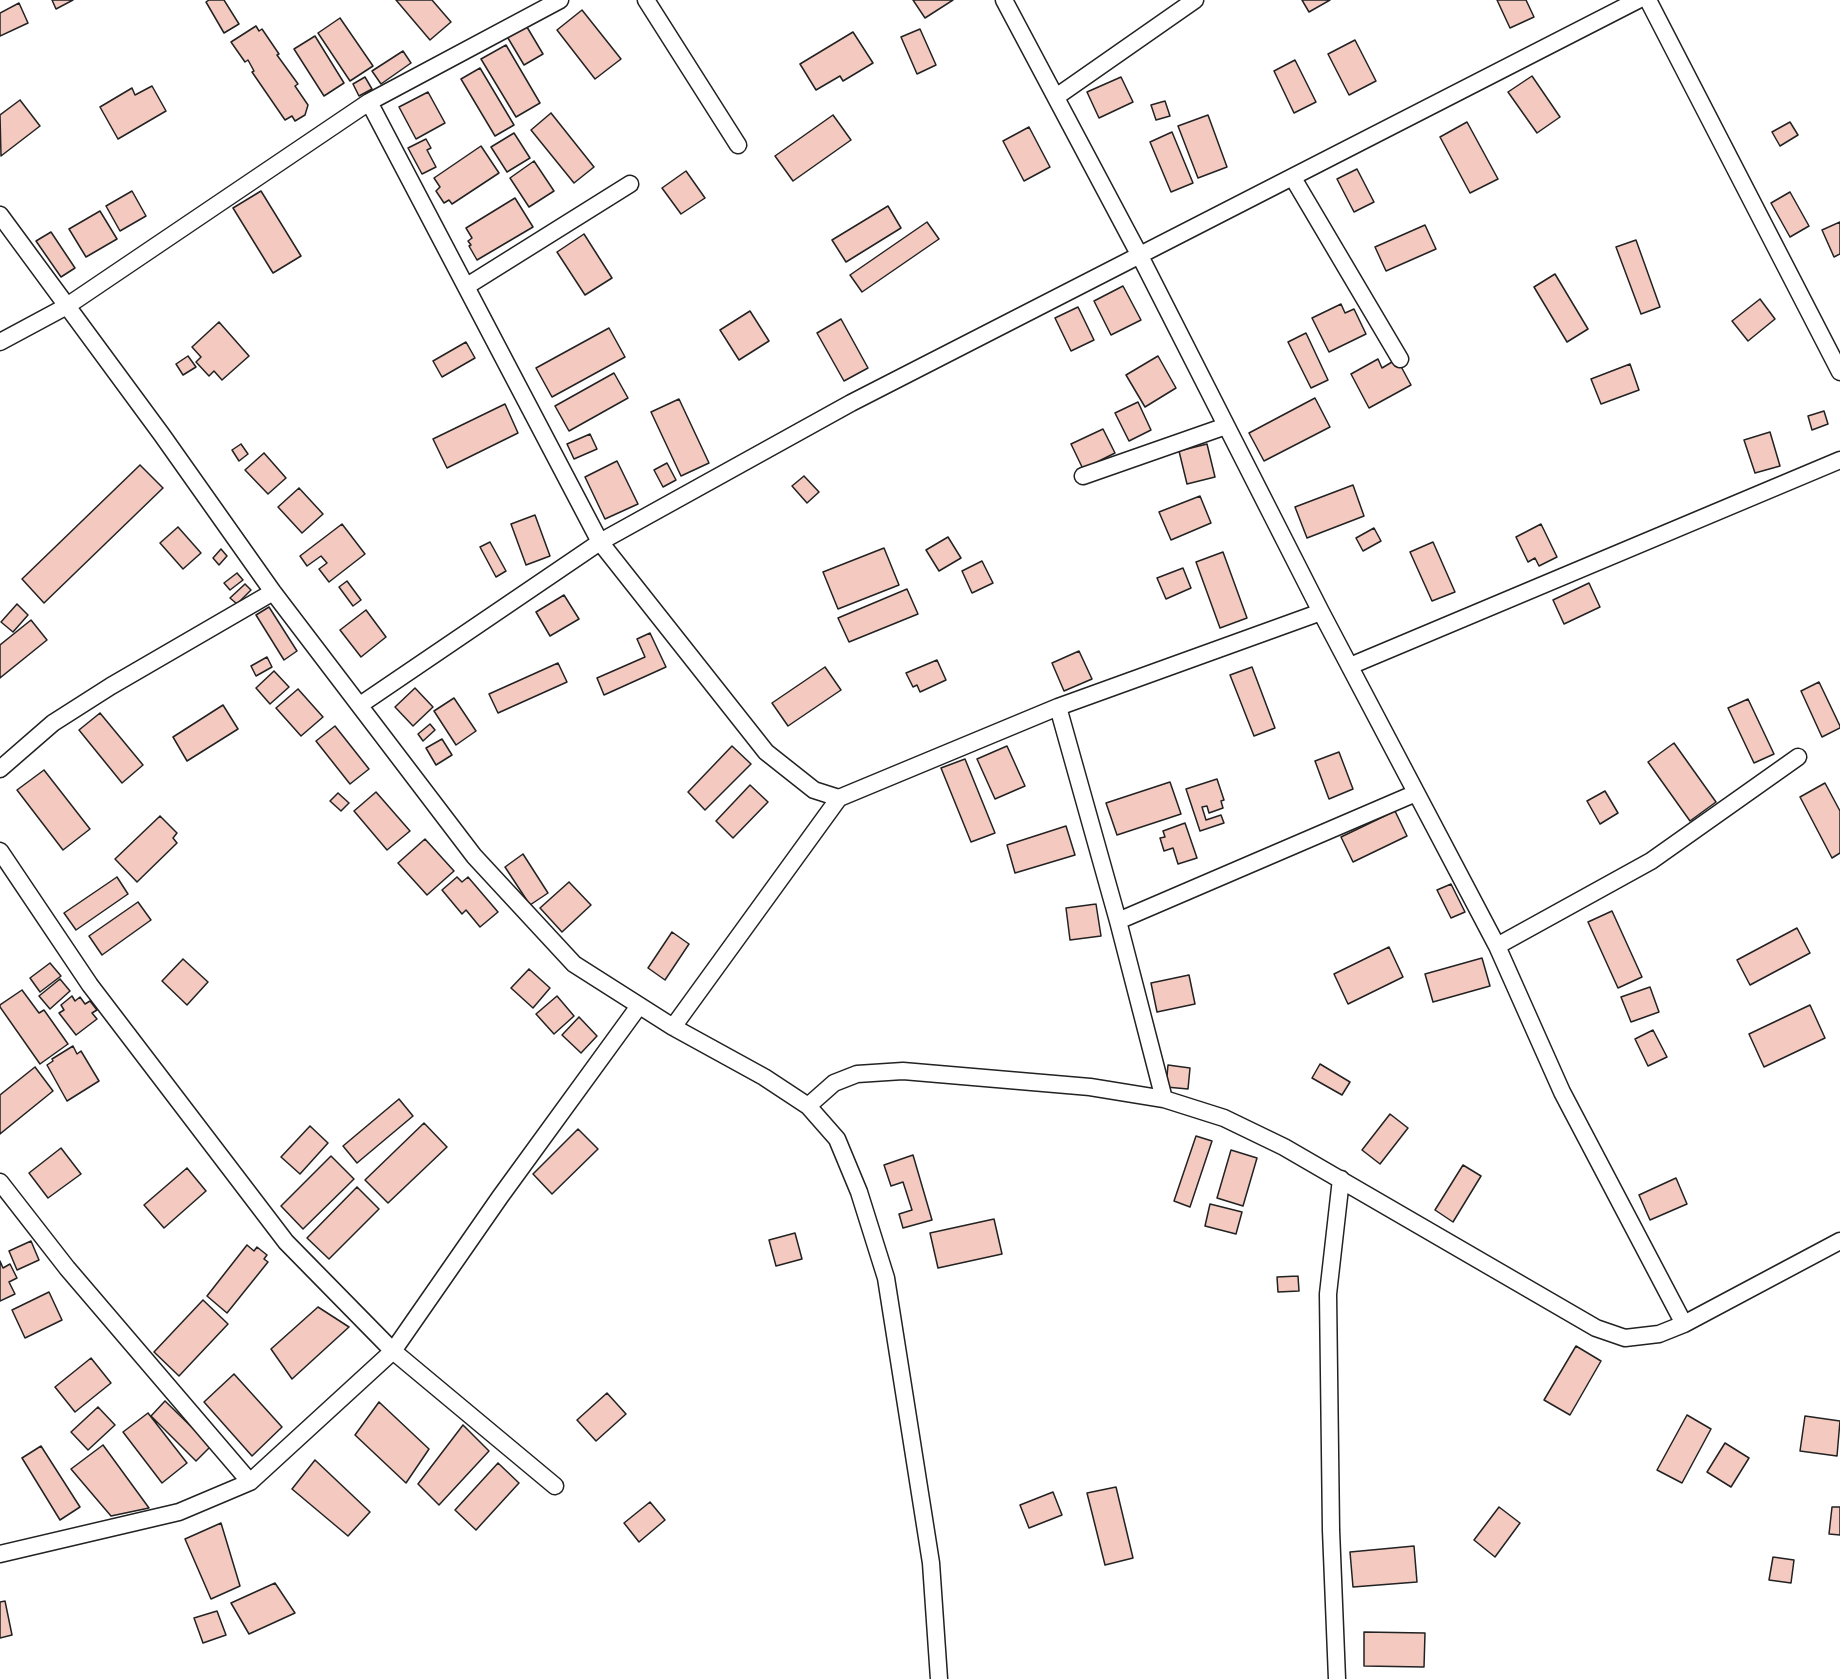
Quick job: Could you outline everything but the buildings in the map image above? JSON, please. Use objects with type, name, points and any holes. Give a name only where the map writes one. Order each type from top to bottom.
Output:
[{"type":"street","points":[[0,342],[67,306],[369,102],[560,0]]},
{"type":"street","points":[[646,0],[738,145]]},
{"type":"street","points":[[1005,0],[1140,256],[1321,612],[1497,946],[1562,1092],[1684,1324]]},
{"type":"street","points":[[1056,97],[1196,0]]},
{"type":"street","points":[[360,705],[600,542],[851,403],[1638,0]]},
{"type":"street","points":[[1648,0],[1840,372]]},
{"type":"street","points":[[369,102],[600,542],[766,752],[813,790],[839,798]]},
{"type":"street","points":[[1293,178],[1400,359]]},
{"type":"street","points":[[467,286],[630,184]]},
{"type":"street","points":[[0,215],[162,435],[273,592],[474,856],[574,964],[674,1027],[764,1077],[807,1106],[837,1139],[859,1192],[886,1278],[931,1563],[939,1679]]},
{"type":"street","points":[[1083,476],[1226,426]]},
{"type":"street","points":[[1350,666],[1840,460]]},
{"type":"street","points":[[0,769],[53,723],[111,686],[273,592]]},
{"type":"street","points":[[674,1027],[839,798],[1058,707],[1321,612]]},
{"type":"street","points":[[1058,707],[1118,921],[1164,1099]]},
{"type":"street","points":[[1497,946],[1651,861],[1798,758]]},
{"type":"street","points":[[1118,921],[1416,793]]},
{"type":"street","points":[[0,851],[90,985],[286,1242],[393,1351],[555,1486]]},
{"type":"street","points":[[0,1554],[179,1512],[250,1482],[393,1351],[500,1197],[639,1006]]},
{"type":"street","points":[[807,1106],[834,1083],[858,1074],[903,1071],[1090,1087],[1164,1099],[1224,1118],[1284,1147],[1596,1328],[1625,1338],[1659,1334],[1684,1324],[1840,1241]]},
{"type":"street","points":[[1337,1679],[1331,1530],[1328,1294],[1341,1179]]},
{"type":"street","points":[[0,1182],[67,1268],[250,1482]]}]
